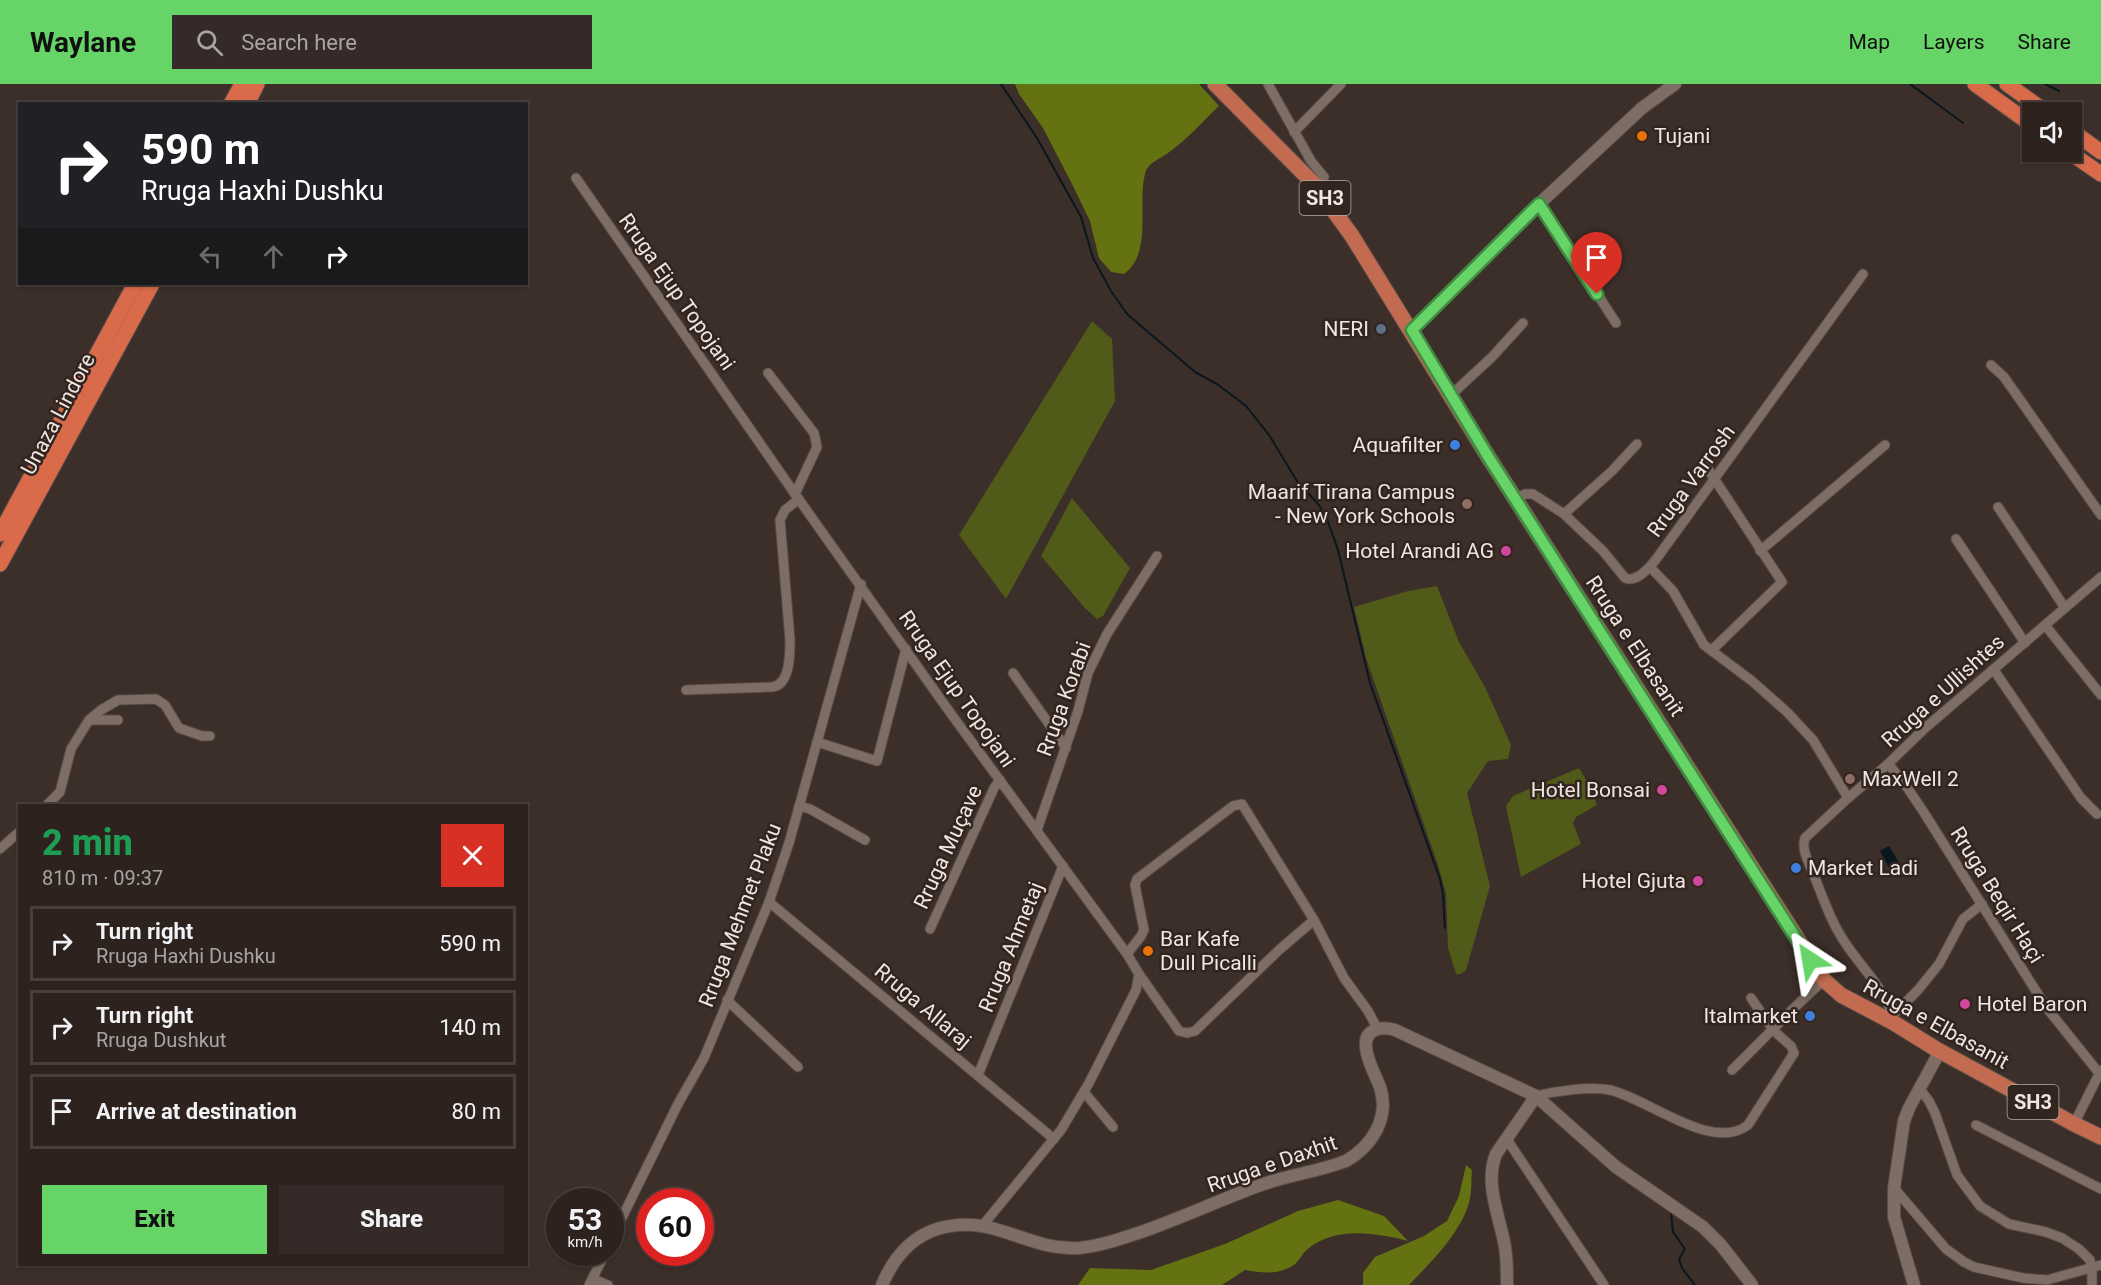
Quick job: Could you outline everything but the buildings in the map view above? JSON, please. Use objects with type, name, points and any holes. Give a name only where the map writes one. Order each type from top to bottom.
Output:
[{"type":"highway","points":[[232,102],[242,84]]},
{"type":"highway","points":[[248,102],[257,84]]},
{"type":"highway","points":[[1975,84],[2022,118]]},
{"type":"highway","points":[[2007,84],[2032,102]]},
{"type":"highway","points":[[2082,138],[2101,152]]},
{"type":"highway","points":[[2082,161],[2101,174]]},
{"type":"highway","name":"Unaza Lindore","points":[[0,534],[134,285]]},
{"type":"highway","name":"Unaza Lindore","points":[[0,564],[151,285]]},
{"type":"main road","name":"Rruga e Elbasanit","points":[[1215,84],[1315,185],[1352,236],[1515,499],[1800,946],[1824,980],[1841,995],[1893,1020],[1940,1051],[2101,1137]]},
{"type":"street","points":[[1268,84],[1311,161],[1324,177],[1315,185]]},
{"type":"street","points":[[1294,132],[1341,84]]},
{"type":"street","points":[[1412,330],[1539,204],[1642,108],[1675,84]]},
{"type":"street","name":"Rruga Ejup Topojani","points":[[576,178],[797,497],[1127,954],[1179,1031],[1187,1033],[1196,1030],[1279,950],[1314,920]]},
{"type":"street","points":[[1539,204],[1616,323]]},
{"type":"street","name":"Rruga Varrosh","points":[[1515,499],[1525,494],[1533,494],[1564,514],[1604,551],[1627,579],[1634,579],[1650,567],[1863,274]]},
{"type":"street","points":[[1451,395],[1492,357],[1523,323]]},
{"type":"street","points":[[1991,365],[2004,377],[2101,515]]},
{"type":"street","points":[[686,690],[772,687],[784,681],[790,640],[780,520],[785,510],[797,497],[817,447],[817,440],[768,374]]},
{"type":"street","points":[[1564,514],[1612,471],[1636,444]]},
{"type":"street","points":[[1760,550],[1885,445]]},
{"type":"street","points":[[1706,466],[1713,480],[1782,582],[1712,650]]},
{"type":"street","points":[[1998,507],[2065,608]]},
{"type":"street","points":[[1956,539],[2025,643]]},
{"type":"street","name":"Rruga Korabi","points":[[1037,830],[1066,748],[1088,673],[1107,634],[1157,556]]},
{"type":"street","points":[[1650,567],[1673,591],[1704,645],[1752,681],[1787,712],[1813,740],[1848,798]]},
{"type":"street","name":"Rruga e Ullishtes","points":[[1893,1020],[1890,1007],[1875,982],[1846,945],[1835,925],[1804,846],[1808,834],[1924,729],[2101,577]]},
{"type":"street","name":"Rruga Mehmet Plaku","points":[[624,1214],[678,1104],[704,1058],[769,902],[799,806],[861,584]]},
{"type":"street","points":[[2045,625],[2101,695]]},
{"type":"street","points":[[817,742],[876,761],[906,649]]},
{"type":"street","points":[[1994,670],[2075,790],[2097,814]]},
{"type":"street","points":[[1013,673],[1066,748]]},
{"type":"street","points":[[48,804],[60,792],[71,749],[89,720],[118,700],[156,699],[165,705],[179,728],[202,736],[210,736]]},
{"type":"street","points":[[89,720],[118,720]]},
{"type":"street","name":"Rruga Beqir Haçi","points":[[1888,764],[1902,780],[2046,1007],[2100,1071]]},
{"type":"street","name":"Rruga Muçave","points":[[930,930],[994,788],[1000,780]]},
{"type":"street","points":[[1127,954],[1144,930],[1135,885],[1137,879],[1233,806],[1239,804],[1244,806],[1314,920],[1344,978],[1368,1011],[1377,1028],[1395,1030],[1536,1095],[1616,1167],[1703,1227],[1721,1245],[1752,1285]]},
{"type":"street","points":[[799,806],[810,809],[865,840]]},
{"type":"street","points":[[0,849],[18,833]]},
{"type":"street","name":"Rruga Ahmetaj","points":[[978,1075],[1064,866]]},
{"type":"street","name":"Rruga Allaraj","points":[[769,902],[1054,1139]]},
{"type":"street","points":[[1893,1020],[1939,964],[1964,919],[1982,904]]},
{"type":"street","points":[[983,1225],[1054,1139],[1084,1092],[1137,990],[1139,974]]},
{"type":"street","points":[[1732,1070],[1824,980]]},
{"type":"street","points":[[1507,1285],[1505,1248],[1491,1174],[1496,1154],[1536,1095],[1560,1090],[1608,1089],[1697,1128],[1720,1133],[1735,1133],[1748,1125],[1794,1053],[1791,1046],[1774,1030],[1751,998]]},
{"type":"street","points":[[727,1000],[798,1067]]},
{"type":"street","name":"Rruga e Daxhit","points":[[882,1285],[894,1261],[904,1249],[925,1233],[952,1226],[983,1225],[1056,1247],[1090,1246],[1117,1241],[1274,1180],[1346,1161],[1355,1156],[1370,1141],[1377,1131],[1382,1115],[1383,1098],[1365,1047],[1367,1036],[1377,1028]]},
{"type":"street","points":[[1914,1285],[1894,1216],[1894,1188],[1904,1121],[1940,1051]]},
{"type":"street","points":[[2074,1124],[2100,1071]]},
{"type":"street","points":[[1919,1088],[1935,1113],[1957,1175],[1980,1206],[2009,1224],[2062,1238],[2097,1266]]},
{"type":"street","points":[[1084,1092],[1113,1127]]},
{"type":"street","points":[[1976,1125],[2101,1189]]},
{"type":"street","points":[[1506,1138],[1604,1285]]},
{"type":"street","points":[[1894,1188],[1946,1249],[1974,1266],[2023,1278],[2047,1281],[2097,1266]]},
{"type":"street","points":[[599,1266],[591,1282],[608,1285]]},
{"type":"street","points":[[2092,1285],[2097,1266]]},
{"type":"green space","points":[[1015,84],[1199,84],[1219,106],[1182,142],[1146,170],[1143,186],[1141,241],[1133,265],[1124,274],[1111,272],[1099,258],[1090,221],[1043,128],[1019,94]]},
{"type":"green space","points":[[1092,321],[1112,339],[1115,401],[1006,599],[959,535]]},
{"type":"green space","points":[[1072,498],[1130,568],[1103,616],[1097,619],[1041,556]]},
{"type":"green space","points":[[1437,586],[1459,642],[1485,687],[1511,745],[1508,759],[1488,761],[1467,793],[1490,886],[1466,970],[1461,974],[1456,974],[1448,948],[1446,894],[1438,865],[1366,658],[1354,607],[1408,591]]},
{"type":"green space","points":[[1579,768],[1592,790],[1597,805],[1576,817],[1573,823],[1581,844],[1521,877],[1506,806],[1513,796]]},
{"type":"green space","points":[[1466,1165],[1472,1170],[1471,1195],[1467,1210],[1454,1234],[1436,1256],[1409,1285],[1363,1285],[1363,1273],[1375,1257],[1424,1236],[1447,1221],[1459,1196]]},
{"type":"green space","points":[[1338,1200],[1384,1216],[1408,1241],[1357,1233],[1332,1236],[1309,1248],[1294,1265],[1288,1268],[1270,1272],[1245,1270],[1222,1285],[1078,1285],[1090,1268],[1151,1270],[1225,1244],[1298,1211]]},
{"type":"shaded area","points":[[1889,846],[1900,864],[1890,870],[1880,851]]},
{"type":"waterway","points":[[1001,84],[1037,138],[1081,217],[1093,258],[1127,314],[1195,372],[1217,384],[1246,406],[1269,435],[1297,481],[1319,505],[1327,519],[1338,550],[1370,683],[1440,879],[1445,928]]},
{"type":"waterway","points":[[1910,84],[1963,123]]},
{"type":"waterway","points":[[2045,84],[2059,91]]},
{"type":"waterway","points":[[1671,1213],[1673,1232],[1685,1249],[1679,1259],[1682,1268],[1695,1285]]},
{"type":"place","name":"Tujani","points":[[1642,136]]},
{"type":"place","name":"NERI","points":[[1381,329]]},
{"type":"place","name":"Aquafilter","points":[[1455,445]]},
{"type":"place","name":"Maarif Tirana Campus - New York Schools","points":[[1467,504]]},
{"type":"place","name":"Hotel Arandi AG","points":[[1506,551]]},
{"type":"place","name":"MaxWell 2","points":[[1850,779]]},
{"type":"place","name":"Hotel Bonsai","points":[[1662,790]]},
{"type":"place","name":"Market Ladi","points":[[1796,868]]},
{"type":"place","name":"Hotel Gjuta","points":[[1698,881]]},
{"type":"place","name":"Bar Kafe Dull Picalli","points":[[1148,951]]},
{"type":"place","name":"Hotel Baron","points":[[1965,1004]]},
{"type":"place","name":"Italmarket","points":[[1810,1016]]},
{"type":"route","points":[[1597,294],[1539,204],[1412,330],[1489,458],[1810,960]]}]
